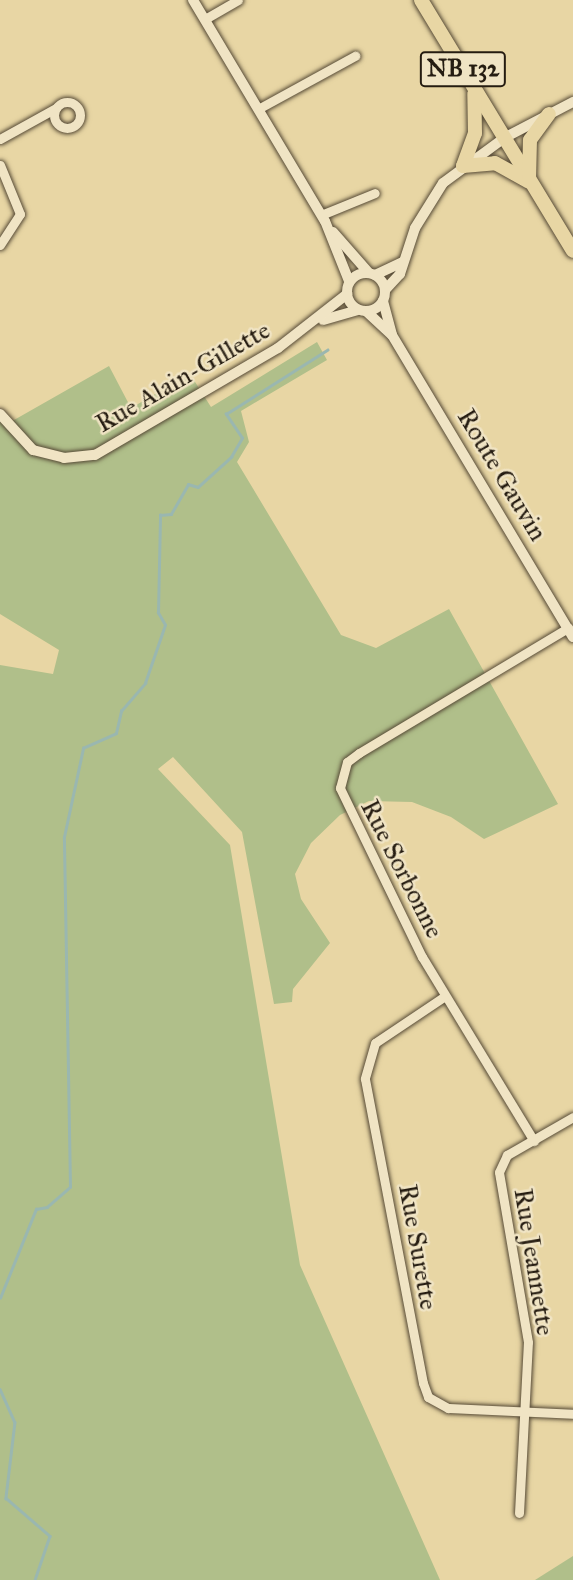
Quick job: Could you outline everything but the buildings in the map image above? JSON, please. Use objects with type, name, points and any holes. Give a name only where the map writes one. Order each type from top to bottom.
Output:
[{"type":"main road","name":"NB 132","points":[[421,0],[573,251]]},
{"type":"main road","points":[[471,83],[477,110],[463,166],[495,163],[529,181],[530,141],[549,114]]},
{"type":"street","points":[[193,0],[323,218],[349,281],[347,295]]},
{"type":"street","points":[[205,19],[237,0]]},
{"type":"street","points":[[258,109],[355,55]]},
{"type":"street","points":[[384,296],[403,262],[429,200],[463,166],[504,138],[573,102]]},
{"type":"street","points":[[0,139],[56,108]]},
{"type":"street","points":[[0,165],[20,214],[0,245]]},
{"type":"street","points":[[323,218],[375,193]]},
{"type":"street","points":[[323,218],[371,274]]},
{"type":"street","points":[[349,281],[403,262]]},
{"type":"street","name":"Route Gauvin","points":[[371,274],[384,296],[392,335]]},
{"type":"street","name":"Route Gauvin","points":[[347,295],[392,335],[570,632]]},
{"type":"street","name":"Rue Alain-Gillette","points":[[0,414],[33,450],[64,458],[95,455],[317,323],[347,295]]},
{"type":"street","name":"Rue Alain-Gillette","points":[[317,323],[362,310],[384,296]]},
{"type":"street","name":"Rue Sorbonne","points":[[534,1141],[445,996],[380,881],[344,801],[341,775],[359,753],[570,632]]},
{"type":"street","name":"Rue Surette","points":[[445,996],[375,1043],[365,1079],[416,1352],[428,1397],[448,1408],[573,1414]]},
{"type":"street","name":"Rue Jeannette","points":[[519,1513],[527,1342],[498,1191],[508,1156],[573,1116]]},
{"type":"green space","points":[[317,342],[327,360],[241,411],[249,442],[237,462],[341,635],[376,648],[449,609],[558,804],[484,839],[451,817],[412,802],[369,801],[340,815],[311,843],[295,874],[301,899],[330,943],[293,989],[292,1002],[274,1004],[242,832],[173,757],[158,769],[230,845],[300,1265],[440,1580],[0,1580],[0,665],[53,674],[59,650],[0,614],[0,414],[7,424],[109,366],[131,408],[190,374],[211,407]]},
{"type":"green space","points":[[573,1556],[573,1580],[535,1580]]},
{"type":"waterway","points":[[0,1298],[36,1209],[47,1207],[70,1187],[64,837],[83,748],[116,733],[121,711],[145,683],[165,625],[158,613],[160,515],[171,514],[188,484],[198,487],[231,457],[242,438],[226,414],[327,350]]},
{"type":"waterway","points":[[0,1389],[15,1422],[6,1498],[50,1536],[35,1580]]}]
